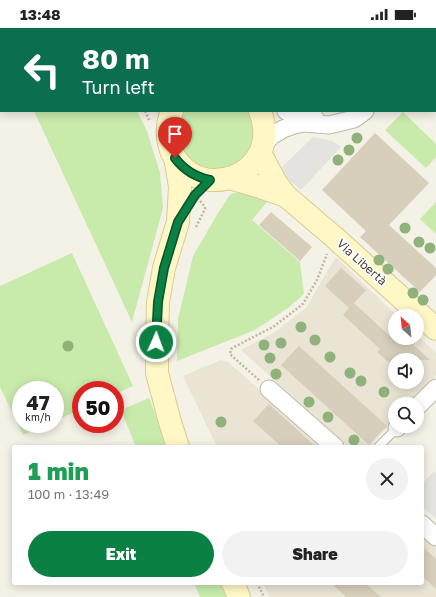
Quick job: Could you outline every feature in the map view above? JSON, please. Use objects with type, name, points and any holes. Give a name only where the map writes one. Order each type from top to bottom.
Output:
[{"type":"main road","points":[[177,445],[158,373],[156,342],[158,302],[164,268],[186,226],[195,195],[219,179],[238,175],[254,162],[262,148],[265,127],[260,112]]},
{"type":"main road","points":[[169,115],[167,131],[168,140],[170,149],[175,158],[186,226]]},
{"type":"main road","name":"Via Libertà","points":[[262,148],[270,173],[286,196],[436,329]]},
{"type":"main road","name":"Via Libertà","points":[[175,158],[190,173],[202,178],[219,179],[257,186],[286,196]]},
{"type":"main road","points":[[234,585],[239,597]]},
{"type":"street","points":[[292,112],[303,114],[330,123],[336,123]]},
{"type":"street","points":[[262,148],[273,135],[294,125],[304,123],[329,125],[354,119],[364,112]]},
{"type":"street","points":[[424,400],[436,388]]},
{"type":"street","points":[[269,389],[333,445]]},
{"type":"street","points":[[424,526],[436,537]]},
{"type":"lane","points":[[380,445],[392,433]]},
{"type":"path","points":[[186,226],[205,209],[202,203]]},
{"type":"path","points":[[269,389],[230,354],[231,349],[273,327],[303,304],[317,280],[334,237]]},
{"type":"path","points":[[259,585],[264,597]]},
{"type":"shaded area","points":[[313,137],[332,141],[341,147],[301,190],[283,175],[280,169]]},
{"type":"shaded area","points":[[336,257],[390,309],[388,309],[388,345],[424,345],[424,342],[436,353],[436,375],[424,388],[424,353],[388,353],[388,389],[423,389],[416,397],[388,397],[388,427],[371,445],[346,445],[241,350],[275,332],[307,307]]},
{"type":"shaded area","points":[[221,360],[228,362],[322,445],[216,445],[183,376]]},
{"type":"shaded area","points":[[434,471],[436,473],[436,519],[424,508],[424,482]]},
{"type":"shaded area","points":[[424,536],[436,547],[436,597],[270,597],[264,585],[424,585]]},
{"type":"green space","points":[[34,112],[138,112],[147,131],[160,173],[163,208],[132,322]]},
{"type":"green space","points":[[179,112],[251,112],[257,133],[248,157],[229,171],[198,170],[176,146]]},
{"type":"green space","points":[[403,112],[436,144],[436,157],[426,168],[385,130]]},
{"type":"green space","points":[[233,193],[271,197],[252,220],[300,262],[304,294],[288,308],[255,330],[177,361],[178,319],[193,256],[215,218],[229,196]]},
{"type":"green space","points":[[436,202],[436,234],[420,219]]},
{"type":"green space","points":[[72,253],[133,386],[124,390],[124,381],[72,381],[72,413],[64,417],[64,381],[12,381],[12,412],[0,387],[0,286]]},
{"type":"green space","points":[[149,398],[167,445],[135,445],[124,417],[124,409]]},
{"type":"green space","points":[[195,585],[221,585],[226,597],[200,597]]},
{"type":"building","points":[[375,133],[429,183],[389,225],[436,268],[436,275],[420,292],[360,237],[366,231],[322,190]]},
{"type":"building","points":[[271,212],[312,247],[300,261],[259,225]]},
{"type":"building","points":[[341,268],[366,290],[354,303],[388,334],[388,345],[414,345],[422,353],[388,353],[388,362],[377,352],[380,349],[343,315],[349,308],[325,286]]},
{"type":"building","points":[[299,346],[387,426],[369,445],[281,365]]},
{"type":"building","points":[[424,354],[430,360],[424,360]]},
{"type":"building","points":[[269,404],[314,445],[280,445],[253,421]]},
{"type":"building","points":[[424,548],[436,559],[436,589],[424,578]]},
{"type":"building","points":[[333,585],[367,585],[381,597],[346,597]]},
{"type":"route","points":[[156,342],[158,302],[164,268],[178,222],[195,195],[210,180],[194,175],[186,170],[175,158]]}]
